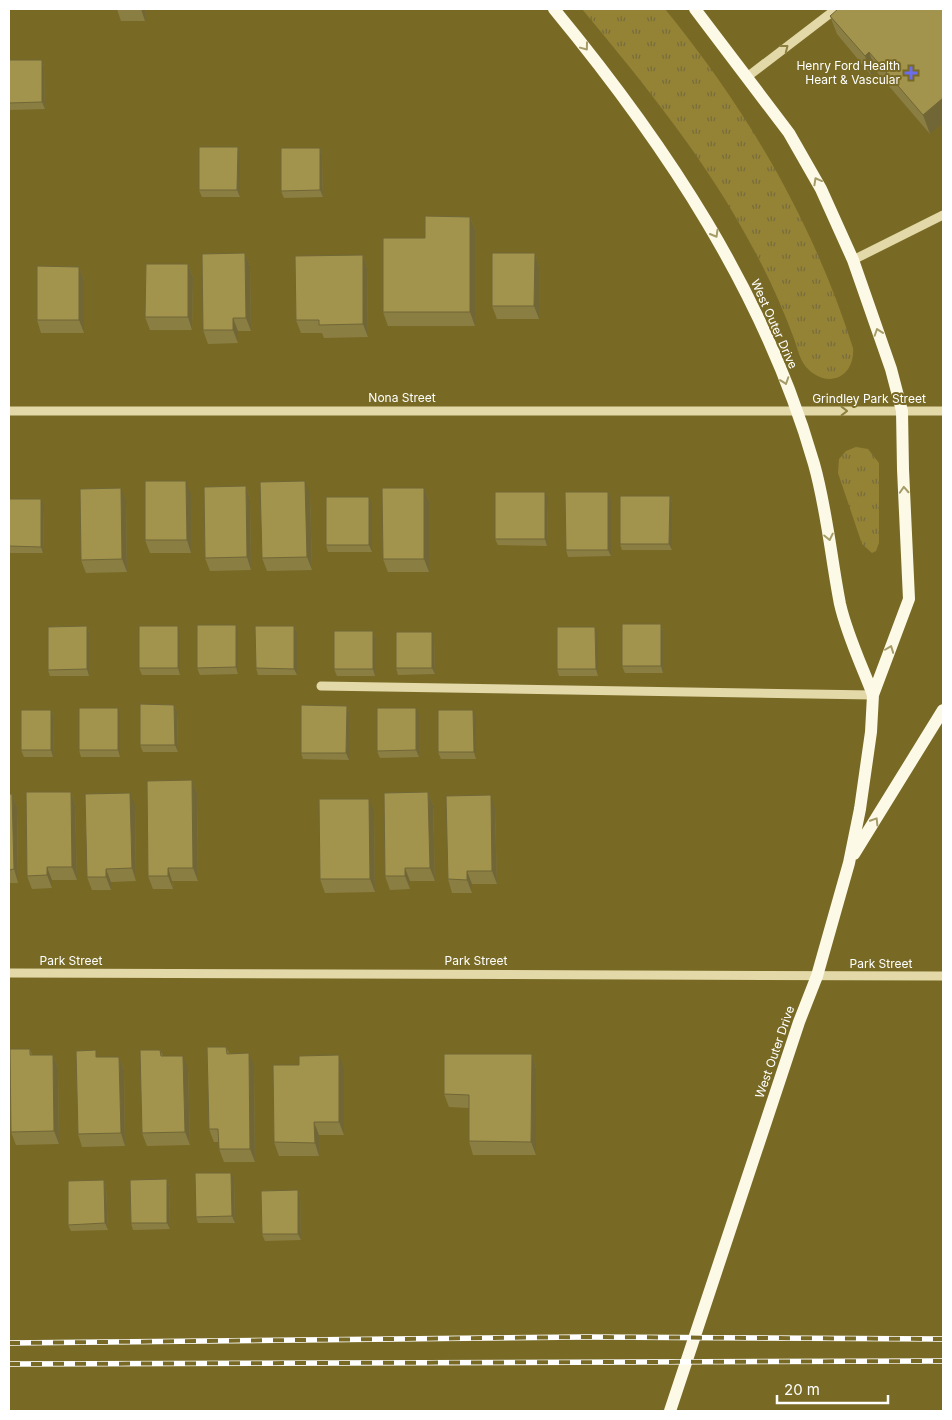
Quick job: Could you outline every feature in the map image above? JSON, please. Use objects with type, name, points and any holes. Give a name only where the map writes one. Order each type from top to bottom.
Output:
[{"type":"main road","name":"West Outer Drive","points":[[554,9],[584,46],[691,192],[757,314],[782,373],[814,464],[841,606],[873,695]]},
{"type":"main road","name":"West Outer Drive","points":[[670,1411],[799,1022],[817,976],[849,863],[860,808],[871,732],[873,695],[909,599],[902,469],[902,411],[891,369],[852,260],[821,188],[789,133],[695,9]]},
{"type":"main road","points":[[849,863],[943,710]]},
{"type":"street","points":[[747,77],[836,9]]},
{"type":"street","points":[[852,260],[943,216]]},
{"type":"street","name":"Nona Street","points":[[9,411],[795,411]]},
{"type":"street","name":"Grindley Park Street","points":[[795,411],[943,411]]},
{"type":"street","points":[[321,686],[873,695]]},
{"type":"street","name":"Park Street","points":[[9,973],[943,976]]},
{"type":"green space","points":[[582,9],[665,9],[724,87],[775,169],[798,212],[837,301],[853,348],[853,358],[850,366],[840,377],[825,379],[817,376],[806,366],[765,271],[717,186],[652,95]]},
{"type":"green space","points":[[856,447],[868,449],[879,463],[879,543],[876,551],[872,553],[862,544],[838,473],[839,459],[846,451]]},
{"type":"building","name":"Henry Ford Health Heart & Vascular","points":[[838,9],[943,9],[943,98],[923,115],[869,52],[865,56],[830,16]]},
{"type":"building","points":[[9,60],[42,60],[42,102],[9,103]]},
{"type":"building","points":[[199,147],[238,147],[237,190],[199,190]]},
{"type":"building","points":[[281,148],[320,148],[320,190],[281,191]]},
{"type":"building","points":[[425,216],[470,217],[470,312],[383,312],[383,238],[425,238]]},
{"type":"building","points":[[245,253],[246,318],[233,318],[233,330],[203,330],[202,254]]},
{"type":"building","points":[[492,253],[535,253],[534,306],[492,306]]},
{"type":"building","points":[[363,255],[363,324],[319,325],[319,320],[296,320],[295,256]]},
{"type":"building","points":[[146,264],[188,264],[188,317],[145,317]]},
{"type":"building","points":[[37,266],[79,267],[79,320],[37,320]]},
{"type":"building","points":[[145,481],[186,481],[187,540],[145,540]]},
{"type":"building","points":[[305,481],[307,557],[262,558],[260,482]]},
{"type":"building","points":[[246,486],[247,557],[205,558],[204,487]]},
{"type":"building","points":[[121,488],[122,559],[81,560],[80,489]]},
{"type":"building","points":[[382,488],[424,488],[424,559],[383,559]]},
{"type":"building","points":[[495,492],[545,492],[545,539],[495,539]]},
{"type":"building","points":[[565,492],[608,492],[608,550],[566,550]]},
{"type":"building","points":[[620,496],[670,496],[669,544],[620,544]]},
{"type":"building","points":[[326,497],[369,497],[369,545],[326,545]]},
{"type":"building","points":[[9,499],[41,499],[41,547],[9,546]]},
{"type":"building","points":[[622,624],[661,624],[661,666],[622,666]]},
{"type":"building","points":[[197,625],[236,625],[236,667],[197,668]]},
{"type":"building","points":[[87,626],[87,669],[48,670],[48,627]]},
{"type":"building","points":[[139,626],[178,626],[178,668],[139,668]]},
{"type":"building","points":[[255,626],[294,626],[294,669],[256,668]]},
{"type":"building","points":[[557,627],[595,627],[596,669],[557,669]]},
{"type":"building","points":[[334,631],[373,631],[373,669],[334,669]]},
{"type":"building","points":[[396,632],[432,632],[432,668],[396,668]]},
{"type":"building","points":[[140,704],[174,705],[175,745],[140,745]]},
{"type":"building","points":[[301,705],[347,706],[346,753],[301,753]]},
{"type":"building","points":[[79,708],[118,708],[118,750],[79,750]]},
{"type":"building","points":[[377,708],[416,708],[416,750],[377,751]]},
{"type":"building","points":[[21,710],[51,710],[51,750],[21,750]]},
{"type":"building","points":[[438,710],[473,710],[474,752],[438,752]]},
{"type":"building","points":[[192,780],[193,868],[168,868],[168,876],[148,876],[147,781]]},
{"type":"building","points":[[26,792],[71,792],[72,867],[47,867],[47,875],[27,876]]},
{"type":"building","points":[[428,792],[430,868],[405,868],[405,876],[385,876],[384,793]]},
{"type":"building","points":[[130,793],[132,868],[106,869],[106,877],[87,877],[85,794]]},
{"type":"building","points":[[9,794],[12,794],[14,869],[9,870]]},
{"type":"building","points":[[491,795],[492,871],[467,871],[467,880],[448,879],[446,796]]},
{"type":"building","points":[[319,799],[369,799],[370,879],[320,879]]},
{"type":"building","points":[[207,1047],[226,1047],[227,1054],[249,1053],[250,1149],[219,1149],[218,1129],[209,1129]]},
{"type":"building","points":[[10,1049],[30,1049],[30,1055],[53,1055],[54,1131],[11,1132]]},
{"type":"building","points":[[96,1050],[96,1057],[119,1057],[121,1133],[78,1134],[76,1051]]},
{"type":"building","points":[[140,1050],[160,1050],[161,1056],[183,1056],[185,1132],[142,1133]]},
{"type":"building","points":[[444,1054],[532,1054],[531,1142],[469,1141],[469,1095],[444,1094]]},
{"type":"building","points":[[339,1055],[339,1122],[314,1122],[315,1143],[274,1142],[273,1065],[299,1065],[299,1056]]},
{"type":"building","points":[[195,1173],[231,1173],[232,1216],[196,1217]]},
{"type":"building","points":[[167,1179],[167,1223],[131,1223],[130,1180]]},
{"type":"building","points":[[104,1180],[105,1223],[68,1225],[68,1181]]},
{"type":"building","points":[[298,1190],[298,1234],[262,1234],[261,1191]]},
{"type":"railway","points":[[9,1343],[586,1337],[943,1339]]},
{"type":"railway","points":[[9,1364],[943,1361]]},
{"type":"place","name":"Henry Ford Health Heart & Vascular","points":[[911,73]]}]
